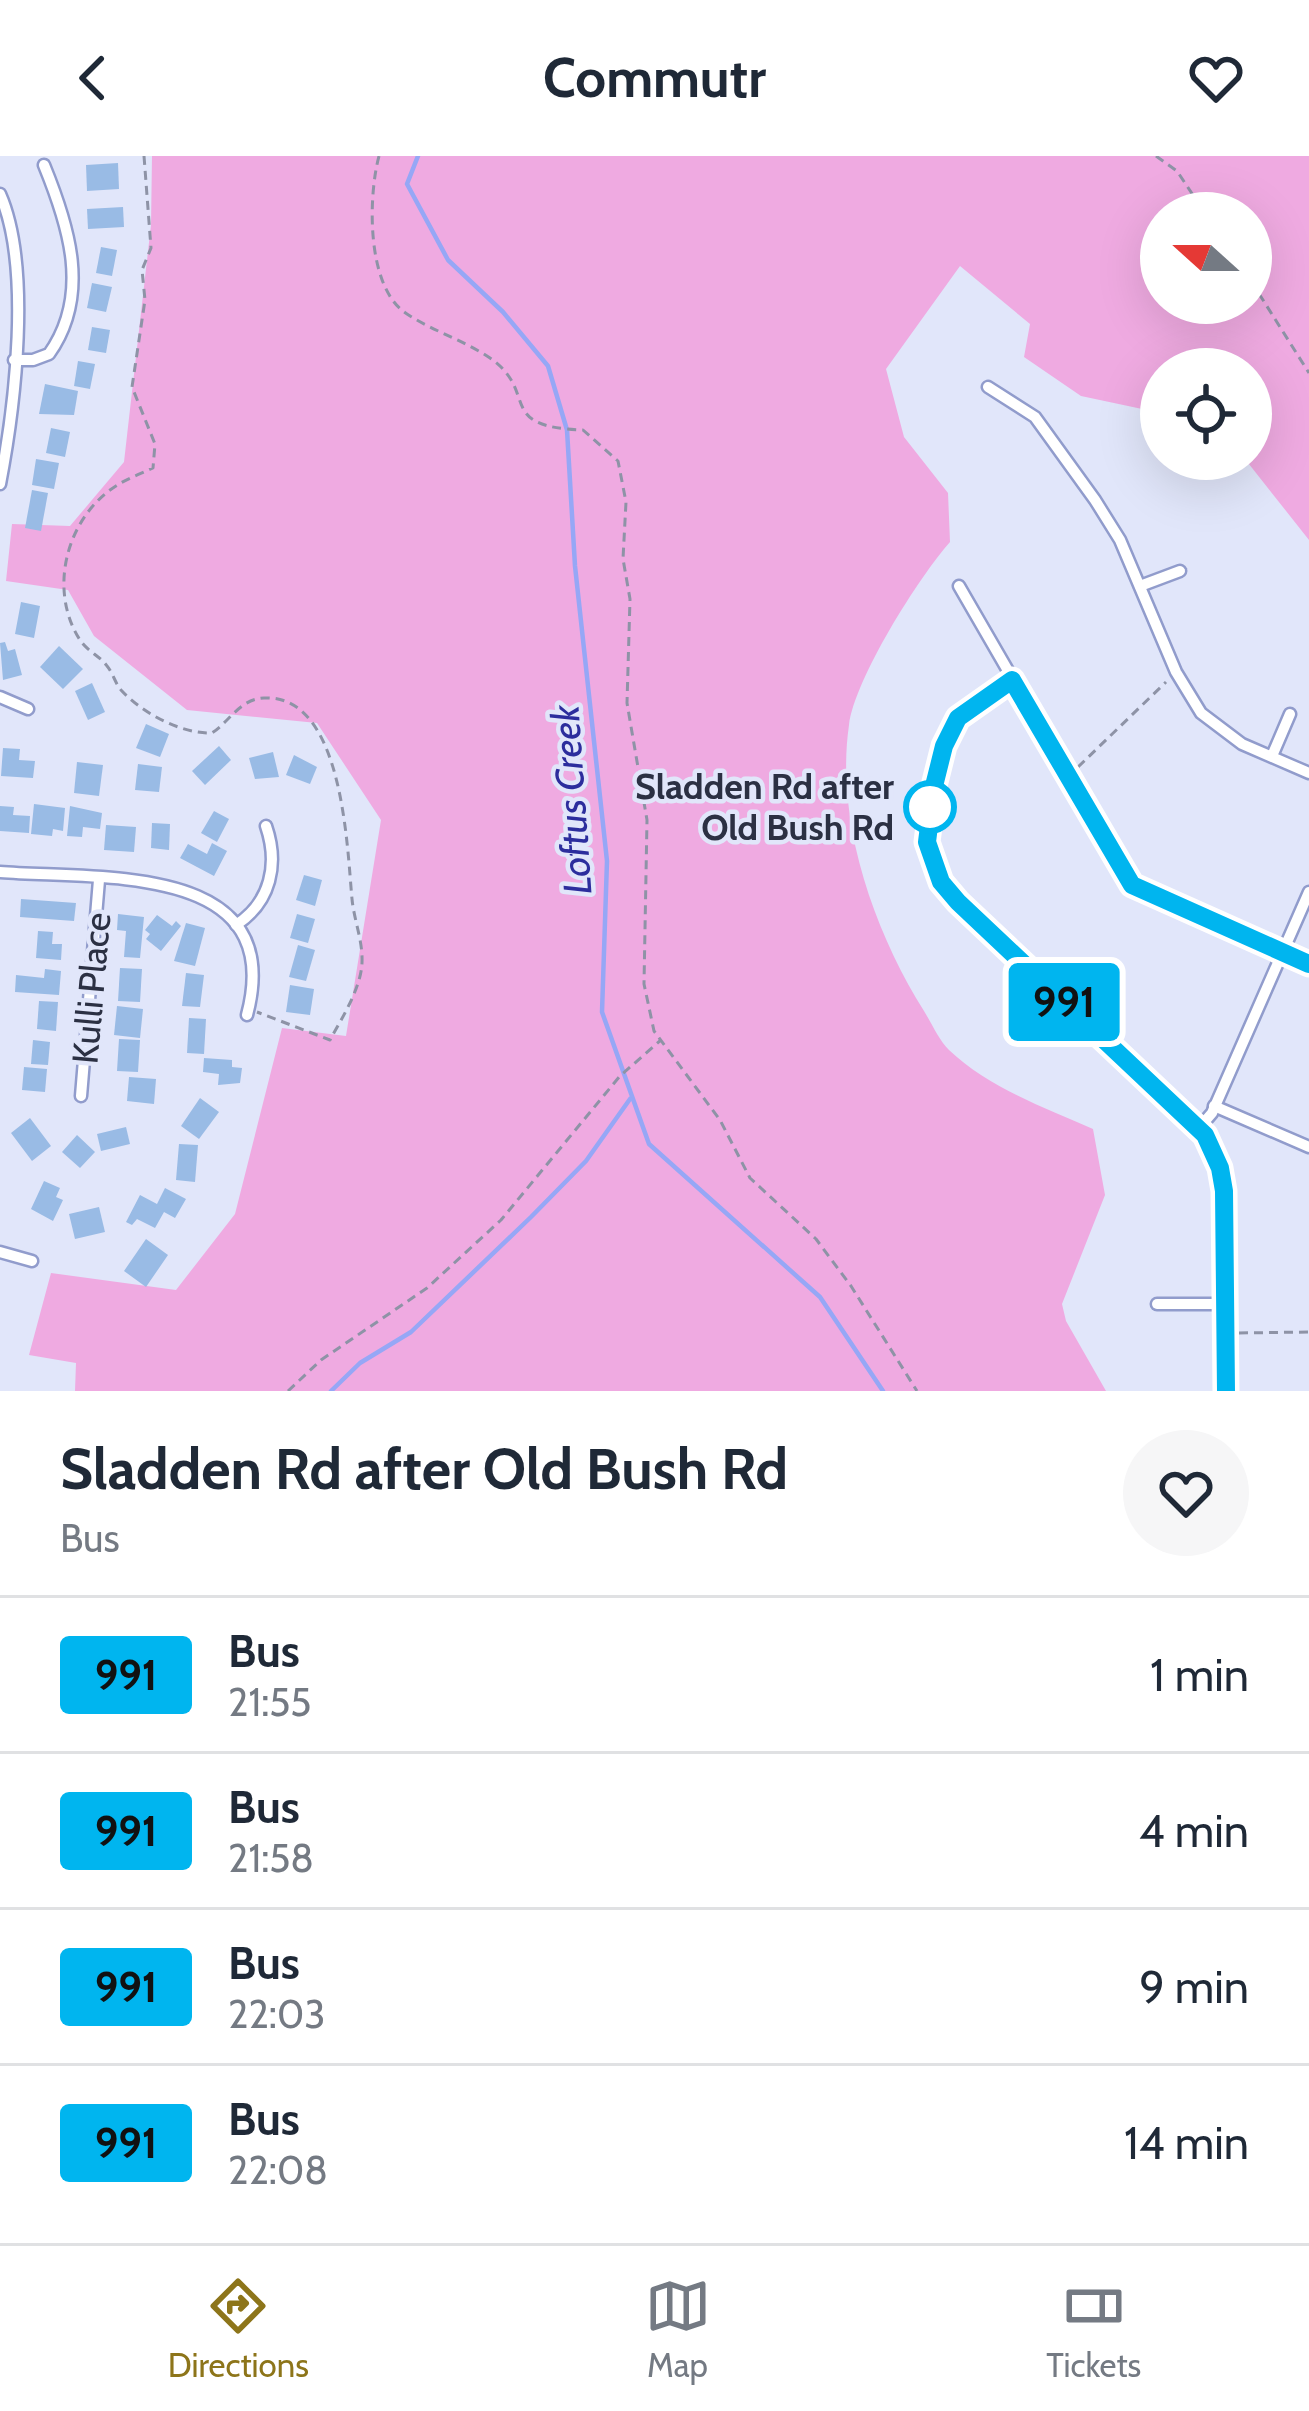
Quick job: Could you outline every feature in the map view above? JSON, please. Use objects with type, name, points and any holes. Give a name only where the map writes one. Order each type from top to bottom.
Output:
[{"type":"street","points":[[14,360],[42,358],[56,343],[74,278],[69,228],[44,165]]},
{"type":"street","points":[[0,194],[16,248],[14,360],[0,484]]},
{"type":"street","points":[[988,387],[1035,417],[1054,439],[1120,540],[1190,699],[1213,724],[1309,773]]},
{"type":"street","points":[[1140,586],[1180,572]]},
{"type":"street","points":[[959,586],[1132,885],[1309,964]]},
{"type":"street","points":[[1012,680],[975,702],[950,730],[927,819],[932,864],[958,902],[1199,1128],[1223,1178],[1226,1391]]},
{"type":"street","points":[[0,697],[28,709]]},
{"type":"street","points":[[1272,756],[1290,714]]},
{"type":"street","points":[[236,925],[259,906],[270,879],[273,847],[266,826]]},
{"type":"street","points":[[0,872],[195,891],[236,925],[251,964],[248,1012]]},
{"type":"street","name":"Kulli Place","points":[[81,1096],[99,880]]},
{"type":"street","points":[[1199,1128],[1214,1106],[1309,892]]},
{"type":"street","points":[[1214,1106],[1309,1147]]},
{"type":"street","points":[[0,1252],[32,1262]]},
{"type":"street","points":[[1157,1304],[1225,1304]]},
{"type":"path","points":[[144,156],[151,248],[142,270],[145,300],[132,388],[149,423],[156,459],[153,468],[118,484],[74,534],[63,584],[81,642],[106,664],[120,689],[146,710],[197,734],[212,733],[243,703],[261,698],[284,700],[298,707],[327,751],[344,801],[360,976],[330,1040],[248,1012]]},
{"type":"path","points":[[379,156],[371,226],[389,292],[404,313],[492,359],[530,422],[555,431],[583,430],[618,461],[626,502],[623,559],[630,599],[627,704],[647,820],[644,984],[654,1031],[745,1159],[751,1178],[816,1239],[917,1391]]},
{"type":"path","points":[[1156,156],[1177,171],[1191,192]]},
{"type":"path","points":[[1272,314],[1309,373]]},
{"type":"path","points":[[1077,768],[1175,672]]},
{"type":"path","points":[[288,1391],[321,1360],[427,1288],[501,1220],[620,1076],[662,1039]]},
{"type":"path","points":[[1225,1333],[1309,1332]]},
{"type":"shaded area","points":[[152,156],[1309,156],[1309,540],[1262,480],[1272,480],[1272,348],[1140,348],[1140,409],[1081,396],[1024,357],[1030,324],[960,266],[886,369],[904,437],[948,493],[950,542],[890,629],[854,705],[846,762],[853,837],[889,946],[945,1046],[999,1086],[1093,1129],[1105,1195],[1062,1304],[1066,1321],[1106,1391],[75,1391],[76,1363],[29,1355],[51,1273],[176,1290],[235,1214],[282,1028],[346,1036],[381,820],[317,723],[187,710],[94,636],[68,590],[6,581],[12,524],[70,526],[124,462],[151,225]]},
{"type":"building","points":[[118,163],[119,189],[87,191],[86,165]]},
{"type":"building","points":[[123,207],[124,227],[88,229],[87,209]]},
{"type":"building","points":[[101,247],[117,250],[112,276],[96,273]]},
{"type":"building","points":[[92,283],[112,287],[106,312],[87,308]]},
{"type":"building","points":[[92,327],[110,330],[106,353],[88,350]]},
{"type":"building","points":[[78,361],[95,364],[90,389],[74,386]]},
{"type":"building","points":[[45,384],[78,391],[74,415],[39,414]]},
{"type":"building","points":[[51,428],[70,432],[65,457],[46,453]]},
{"type":"building","points":[[36,459],[59,463],[54,489],[32,485]]},
{"type":"building","points":[[32,490],[48,493],[41,531],[25,528]]},
{"type":"building","points":[[21,602],[40,606],[34,638],[15,634]]},
{"type":"building","points":[[5,642],[8,651],[15,649],[22,675],[3,680],[0,643]]},
{"type":"building","points":[[59,646],[83,669],[63,689],[40,667]]},
{"type":"building","points":[[92,683],[105,712],[88,720],[75,691]]},
{"type":"building","points":[[146,724],[169,734],[160,757],[136,748]]},
{"type":"building","points":[[219,746],[231,760],[205,785],[192,771]]},
{"type":"building","points":[[3,748],[20,749],[19,760],[35,761],[33,778],[1,776]]},
{"type":"building","points":[[273,752],[279,777],[255,779],[249,758]]},
{"type":"building","points":[[294,755],[317,767],[310,784],[286,775]]},
{"type":"building","points":[[77,762],[103,765],[99,796],[74,793]]},
{"type":"building","points":[[138,764],[162,767],[159,792],[135,790]]},
{"type":"building","points":[[34,804],[65,808],[63,831],[53,829],[52,836],[31,834]]},
{"type":"building","points":[[0,806],[14,807],[13,815],[30,816],[29,833],[0,831]]},
{"type":"building","points":[[70,806],[102,813],[100,829],[83,827],[82,837],[67,836]]},
{"type":"building","points":[[214,811],[229,819],[217,842],[201,833]]},
{"type":"building","points":[[152,823],[170,824],[169,850],[151,848]]},
{"type":"building","points":[[106,825],[136,827],[134,852],[104,850]]},
{"type":"building","points":[[212,843],[227,851],[214,876],[180,858],[188,844],[207,854]]},
{"type":"building","points":[[304,875],[322,880],[315,906],[296,900]]},
{"type":"building","points":[[21,899],[76,903],[74,921],[20,917]]},
{"type":"building","points":[[118,914],[144,917],[140,958],[124,957],[126,931],[117,930]]},
{"type":"building","points":[[297,914],[315,919],[308,943],[290,938]]},
{"type":"building","points":[[157,915],[172,926],[176,921],[181,926],[161,951],[146,939],[150,934],[145,930]]},
{"type":"building","points":[[186,923],[205,928],[195,966],[174,961]]},
{"type":"building","points":[[38,931],[53,932],[52,944],[62,944],[61,960],[36,958]]},
{"type":"building","points":[[298,945],[315,950],[306,981],[289,977]]},
{"type":"building","points":[[120,968],[142,969],[140,1002],[118,1001]]},
{"type":"building","points":[[45,969],[61,971],[59,995],[15,992],[16,975],[44,978]]},
{"type":"building","points":[[186,973],[204,975],[200,1007],[182,1006]]},
{"type":"building","points":[[290,985],[314,989],[310,1015],[286,1012]]},
{"type":"building","points":[[39,1001],[58,1002],[56,1031],[37,1029]]},
{"type":"building","points":[[117,1006],[143,1009],[140,1038],[114,1035]]},
{"type":"building","points":[[189,1018],[206,1019],[204,1054],[187,1053]]},
{"type":"building","points":[[119,1039],[140,1040],[138,1072],[117,1071]]},
{"type":"building","points":[[33,1040],[50,1042],[48,1065],[31,1064]]},
{"type":"building","points":[[204,1058],[232,1060],[232,1067],[242,1068],[240,1083],[218,1085],[219,1074],[203,1072]]},
{"type":"building","points":[[24,1067],[47,1069],[45,1092],[22,1090]]},
{"type":"building","points":[[129,1077],[156,1079],[154,1104],[127,1101]]},
{"type":"building","points":[[200,1098],[219,1112],[199,1139],[181,1126]]},
{"type":"building","points":[[30,1118],[51,1146],[32,1161],[11,1133]]},
{"type":"building","points":[[126,1127],[130,1144],[101,1151],[97,1134]]},
{"type":"building","points":[[77,1135],[95,1152],[80,1168],[62,1152]]},
{"type":"building","points":[[179,1144],[198,1145],[195,1182],[176,1180]]},
{"type":"building","points":[[44,1181],[60,1188],[56,1197],[63,1200],[53,1221],[31,1209]]},
{"type":"building","points":[[165,1188],[186,1199],[175,1218],[164,1212],[155,1228],[137,1219],[132,1225],[126,1222],[140,1195],[157,1204]]},
{"type":"building","points":[[99,1207],[105,1232],[75,1239],[69,1214]]},
{"type":"building","points":[[146,1239],[168,1255],[146,1287],[124,1271]]},
{"type":"waterway","name":"Loftus Creek","points":[[418,156],[407,184],[448,260],[503,312],[548,366],[567,430],[575,566],[607,861],[602,1012],[649,1144],[820,1297],[883,1391]]},
{"type":"waterway","points":[[331,1391],[360,1363],[411,1332],[531,1217],[586,1161],[630,1099]]},
{"type":"bus line","name":"991","points":[[1226,1391],[1224,1191],[1220,1168],[1205,1135],[986,930],[941,882],[932,864],[927,819],[944,746],[958,718],[1012,680],[1132,885],[1309,964]]},
{"type":"place","name":"Sladden Rd after Old Bush Rd","points":[[930,807]]}]
